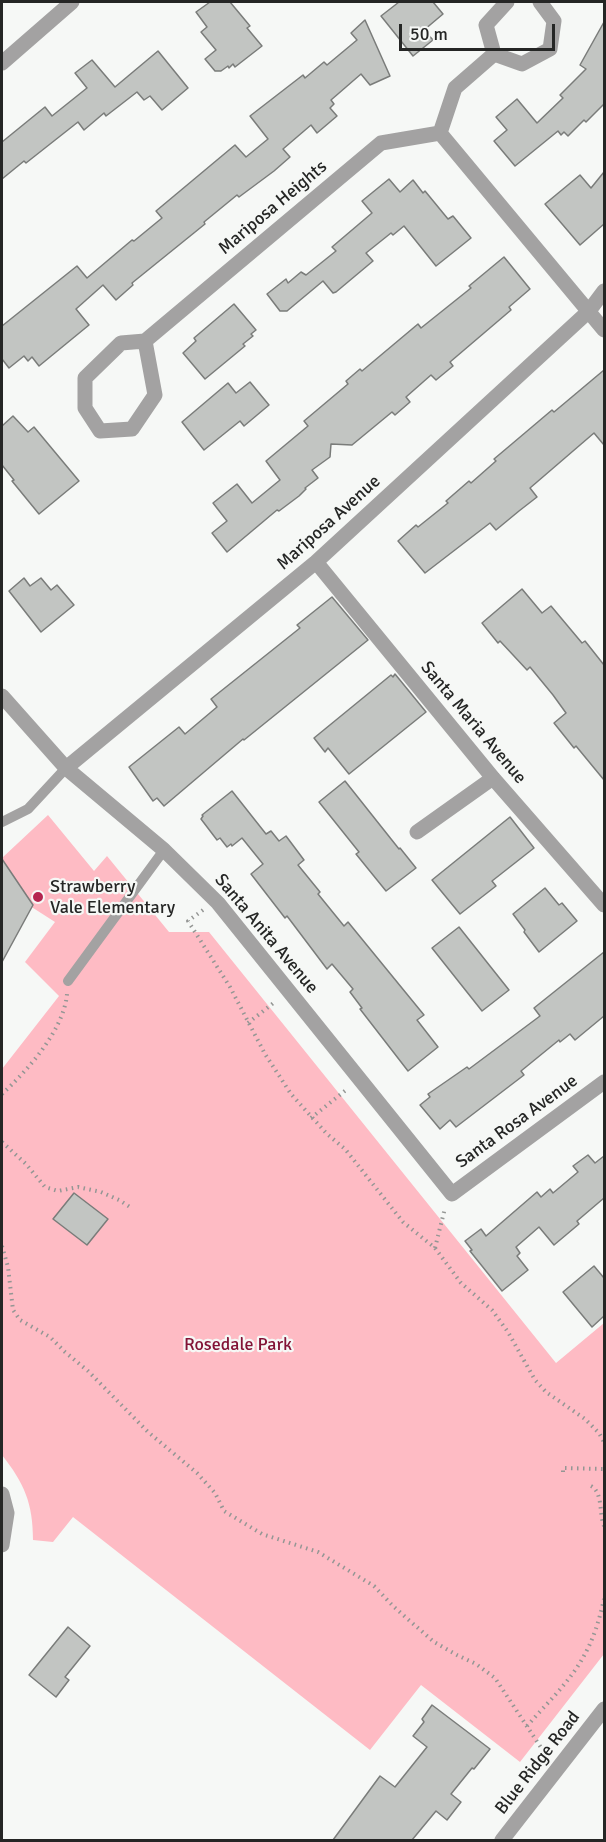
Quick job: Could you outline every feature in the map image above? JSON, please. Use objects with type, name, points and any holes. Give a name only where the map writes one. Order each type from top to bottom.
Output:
[{"type":"street","points":[[2,63],[72,2]]},
{"type":"street","points":[[494,54],[486,25],[507,2]]},
{"type":"street","points":[[494,54],[522,64],[550,49],[554,21],[540,2]]},
{"type":"street","points":[[494,54],[455,88],[440,133],[604,330]]},
{"type":"street","name":"Mariposa Heights","points":[[145,341],[155,395],[132,429],[100,431],[85,408],[85,378],[121,343],[145,341],[381,143],[440,133]]},
{"type":"street","name":"Mariposa Avenue","points":[[66,768],[316,562],[589,311],[604,291]]},
{"type":"street","name":"Santa Maria Avenue","points":[[316,562],[493,778],[604,904]]},
{"type":"street","name":"Santa Anita Avenue","points":[[2,696],[66,768],[164,850],[215,900],[452,1194]]},
{"type":"street","points":[[417,832],[493,778]]},
{"type":"street","name":"Santa Rosa Avenue","points":[[452,1194],[604,1082]]},
{"type":"street","points":[[2,1494],[7,1513],[2,1545]]},
{"type":"street","name":"Blue Ridge Road","points":[[502,1840],[604,1710]]},
{"type":"lane","points":[[2,822],[28,809],[66,768]]},
{"type":"lane","points":[[68,981],[164,850]]},
{"type":"path","points":[[215,900],[188,921],[230,987],[265,1054],[291,1094],[311,1118],[345,1149],[403,1222],[435,1248],[461,1283],[492,1310],[546,1392],[585,1419],[599,1433],[604,1442]]},
{"type":"path","points":[[2,1094],[18,1079],[43,1048],[58,1023],[66,1003],[68,981]]},
{"type":"path","points":[[248,1023],[289,991]]},
{"type":"path","points":[[311,1118],[359,1079]]},
{"type":"path","points":[[2,1142],[26,1164],[45,1187],[58,1191],[78,1187],[101,1192],[130,1207]]},
{"type":"path","points":[[435,1248],[444,1209],[452,1194]]},
{"type":"path","points":[[2,1246],[8,1267],[13,1311],[20,1320],[50,1337],[88,1371],[148,1432],[197,1473],[214,1493],[224,1511],[262,1534],[318,1552],[374,1586],[434,1642],[476,1664],[495,1678],[556,1771]]},
{"type":"path","points":[[563,1472],[563,1468],[604,1469]]},
{"type":"path","points":[[591,1486],[597,1490],[604,1526]]},
{"type":"path","points":[[527,1726],[564,1684],[585,1655],[596,1631],[604,1599]]},
{"type":"green space","name":"Rosedale Park","points":[[48,815],[94,871],[107,856],[169,932],[209,932],[556,1363],[604,1323],[604,1654],[520,1762],[421,1685],[370,1750],[73,1517],[53,1542],[33,1540],[33,1527],[26,1494],[2,1455],[2,1069],[59,996],[25,962],[55,922],[16,897],[21,886],[2,876],[2,858]]},
{"type":"building","points":[[210,2],[230,2],[250,26],[247,28],[262,46],[235,67],[233,64],[221,71],[215,71],[205,59],[216,50],[201,32],[207,27],[196,12]]},
{"type":"building","points":[[399,2],[433,2],[443,14],[424,30],[433,40],[413,56],[381,16]]},
{"type":"building","points":[[365,20],[390,76],[370,85],[361,74],[331,100],[334,104],[330,108],[337,116],[317,133],[311,125],[283,149],[290,157],[274,171],[239,197],[237,195],[132,283],[133,285],[116,300],[103,285],[76,309],[89,325],[39,366],[32,357],[28,361],[24,356],[9,368],[2,359],[2,326],[77,266],[87,278],[162,218],[156,211],[235,145],[246,157],[268,139],[250,116],[303,75],[305,78],[324,62],[327,65],[357,40],[351,33]]},
{"type":"building","points":[[604,22],[604,104],[568,136],[564,132],[561,135],[558,131],[515,166],[494,141],[507,130],[496,117],[517,99],[537,123],[563,98],[560,95],[586,69],[580,65]]},
{"type":"building","points":[[158,51],[188,88],[162,110],[150,96],[144,100],[137,92],[106,116],[104,113],[84,130],[78,122],[2,179],[2,142],[45,107],[52,116],[87,88],[75,73],[92,60],[115,87]]},
{"type":"building","points":[[604,172],[604,224],[580,245],[545,204],[580,175],[591,188]]},
{"type":"building","points":[[389,179],[400,192],[413,180],[448,219],[453,216],[471,238],[436,266],[404,226],[393,235],[391,233],[366,253],[373,261],[336,292],[333,293],[323,281],[287,311],[280,311],[267,294],[286,279],[288,283],[301,272],[306,275],[336,251],[332,247],[372,213],[362,201]]},
{"type":"building","points":[[504,257],[530,289],[509,307],[511,310],[450,362],[453,366],[436,380],[431,375],[406,397],[410,402],[395,415],[392,412],[352,445],[331,444],[330,457],[312,470],[318,478],[299,496],[279,511],[277,510],[227,552],[212,533],[227,521],[213,503],[237,484],[252,503],[280,480],[266,461],[308,426],[304,421],[348,384],[346,381],[360,369],[362,371],[418,324],[421,328],[471,288],[469,286]]},
{"type":"building","points":[[234,304],[256,330],[251,334],[253,336],[243,344],[245,346],[205,379],[183,353],[196,341],[194,338]]},
{"type":"building","points":[[604,370],[604,445],[594,433],[530,488],[537,497],[496,530],[490,523],[425,573],[398,541],[416,525],[418,527],[448,503],[446,501],[496,461],[494,459]]},
{"type":"building","points":[[250,382],[269,405],[244,426],[240,421],[204,450],[182,422],[228,383],[236,393]]},
{"type":"building","points":[[13,416],[28,432],[34,427],[79,481],[39,514],[2,465],[2,426]]},
{"type":"building","points":[[24,578],[30,586],[41,578],[51,590],[57,585],[74,605],[41,632],[9,591]]},
{"type":"building","points":[[522,589],[542,613],[551,606],[582,643],[585,641],[604,665],[604,780],[554,723],[566,713],[553,695],[530,667],[527,670],[500,641],[498,643],[482,623]]},
{"type":"building","points":[[332,597],[368,640],[243,739],[164,806],[157,798],[153,801],[129,767],[179,727],[185,734],[217,707],[211,699],[300,628],[297,625]]},
{"type":"building","points":[[395,674],[426,712],[349,774],[328,748],[325,752],[314,738]]},
{"type":"building","points":[[345,781],[416,868],[386,891],[356,854],[359,852],[319,802]]},
{"type":"building","points":[[232,791],[266,834],[271,831],[279,841],[286,836],[304,860],[298,865],[320,892],[318,894],[344,926],[348,922],[424,1015],[417,1020],[438,1047],[408,1071],[360,1009],[362,1008],[350,992],[353,989],[332,964],[327,969],[287,916],[285,918],[251,874],[263,864],[242,838],[227,847],[220,838],[217,840],[201,819],[202,815]]},
{"type":"building","points":[[510,817],[534,848],[492,881],[496,886],[460,914],[432,880]]},
{"type":"building","points":[[2,859],[33,905],[2,962]]},
{"type":"building","points":[[545,888],[577,921],[539,952],[513,914]]},
{"type":"building","points":[[459,927],[509,990],[482,1011],[432,948]]},
{"type":"building","points":[[604,952],[604,1016],[575,1040],[570,1034],[560,1042],[559,1040],[521,1071],[524,1075],[456,1127],[450,1120],[440,1129],[420,1105],[430,1097],[428,1094],[467,1067],[469,1069],[540,1016],[534,1008]]},
{"type":"building","points":[[588,1155],[595,1163],[604,1156],[604,1198],[577,1221],[579,1224],[554,1245],[539,1227],[516,1247],[520,1253],[517,1256],[528,1270],[502,1291],[470,1251],[472,1250],[465,1241],[481,1229],[486,1236],[537,1192],[541,1197],[550,1189],[553,1193],[578,1172],[573,1166]]},
{"type":"building","points":[[74,1193],[108,1219],[87,1245],[53,1219]]},
{"type":"building","points":[[594,1266],[604,1278],[604,1316],[592,1327],[563,1292]]},
{"type":"building","points":[[68,1627],[90,1646],[65,1677],[69,1680],[56,1697],[29,1675]]},
{"type":"building","points":[[432,1705],[490,1749],[451,1794],[461,1802],[447,1820],[436,1811],[412,1840],[333,1840],[380,1776],[395,1787],[427,1747],[413,1736],[424,1722],[422,1719]]},
{"type":"place","name":"Strawberry Vale Elementary","points":[[38,897]]}]
